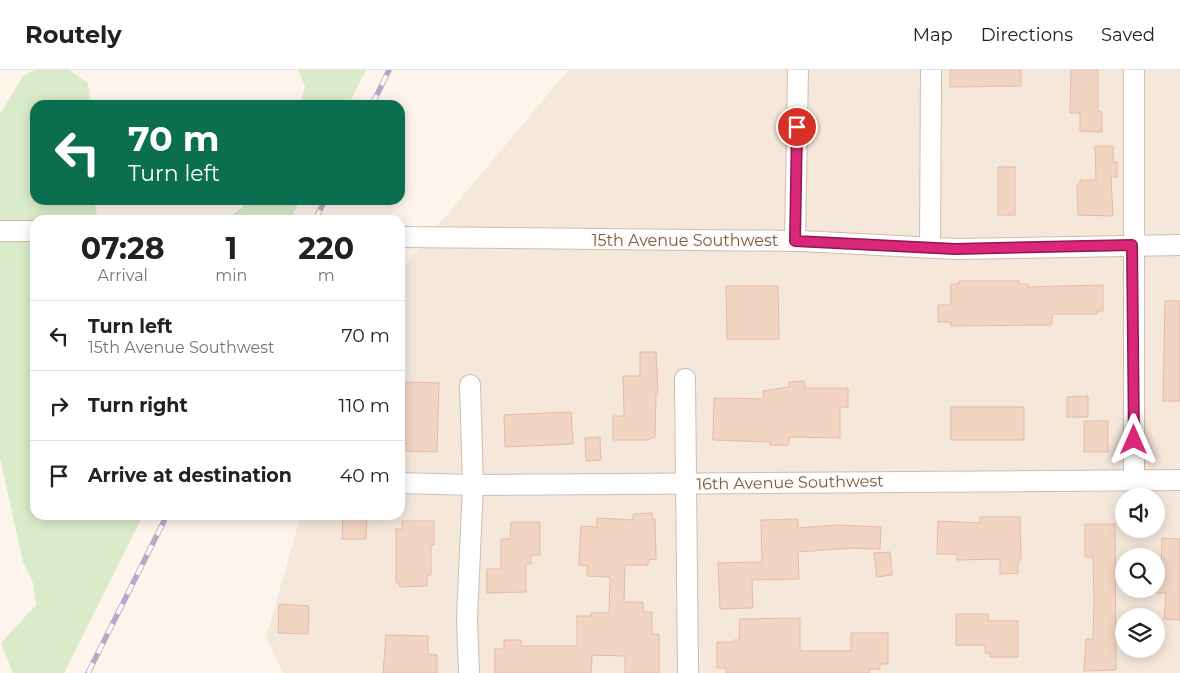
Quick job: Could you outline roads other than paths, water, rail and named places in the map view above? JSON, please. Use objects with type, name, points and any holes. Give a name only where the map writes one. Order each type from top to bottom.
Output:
[{"type":"street","points":[[795,241],[798,70]]},
{"type":"street","points":[[930,247],[931,70]]},
{"type":"street","points":[[1134,70],[1132,245],[1134,479]]},
{"type":"street","points":[[0,231],[30,232]]},
{"type":"street","name":"15th Avenue Southwest","points":[[405,237],[795,241],[930,247],[1180,245]]},
{"type":"street","points":[[685,380],[688,484],[688,673]]},
{"type":"street","points":[[469,673],[467,618],[473,485],[470,385]]},
{"type":"street","name":"16th Avenue Southwest","points":[[405,483],[473,485],[1180,480]]},
{"type":"railway","points":[[374,100],[389,70]]},
{"type":"railway","points":[[318,215],[322,205]]},
{"type":"railway","points":[[88,673],[164,520]]}]
